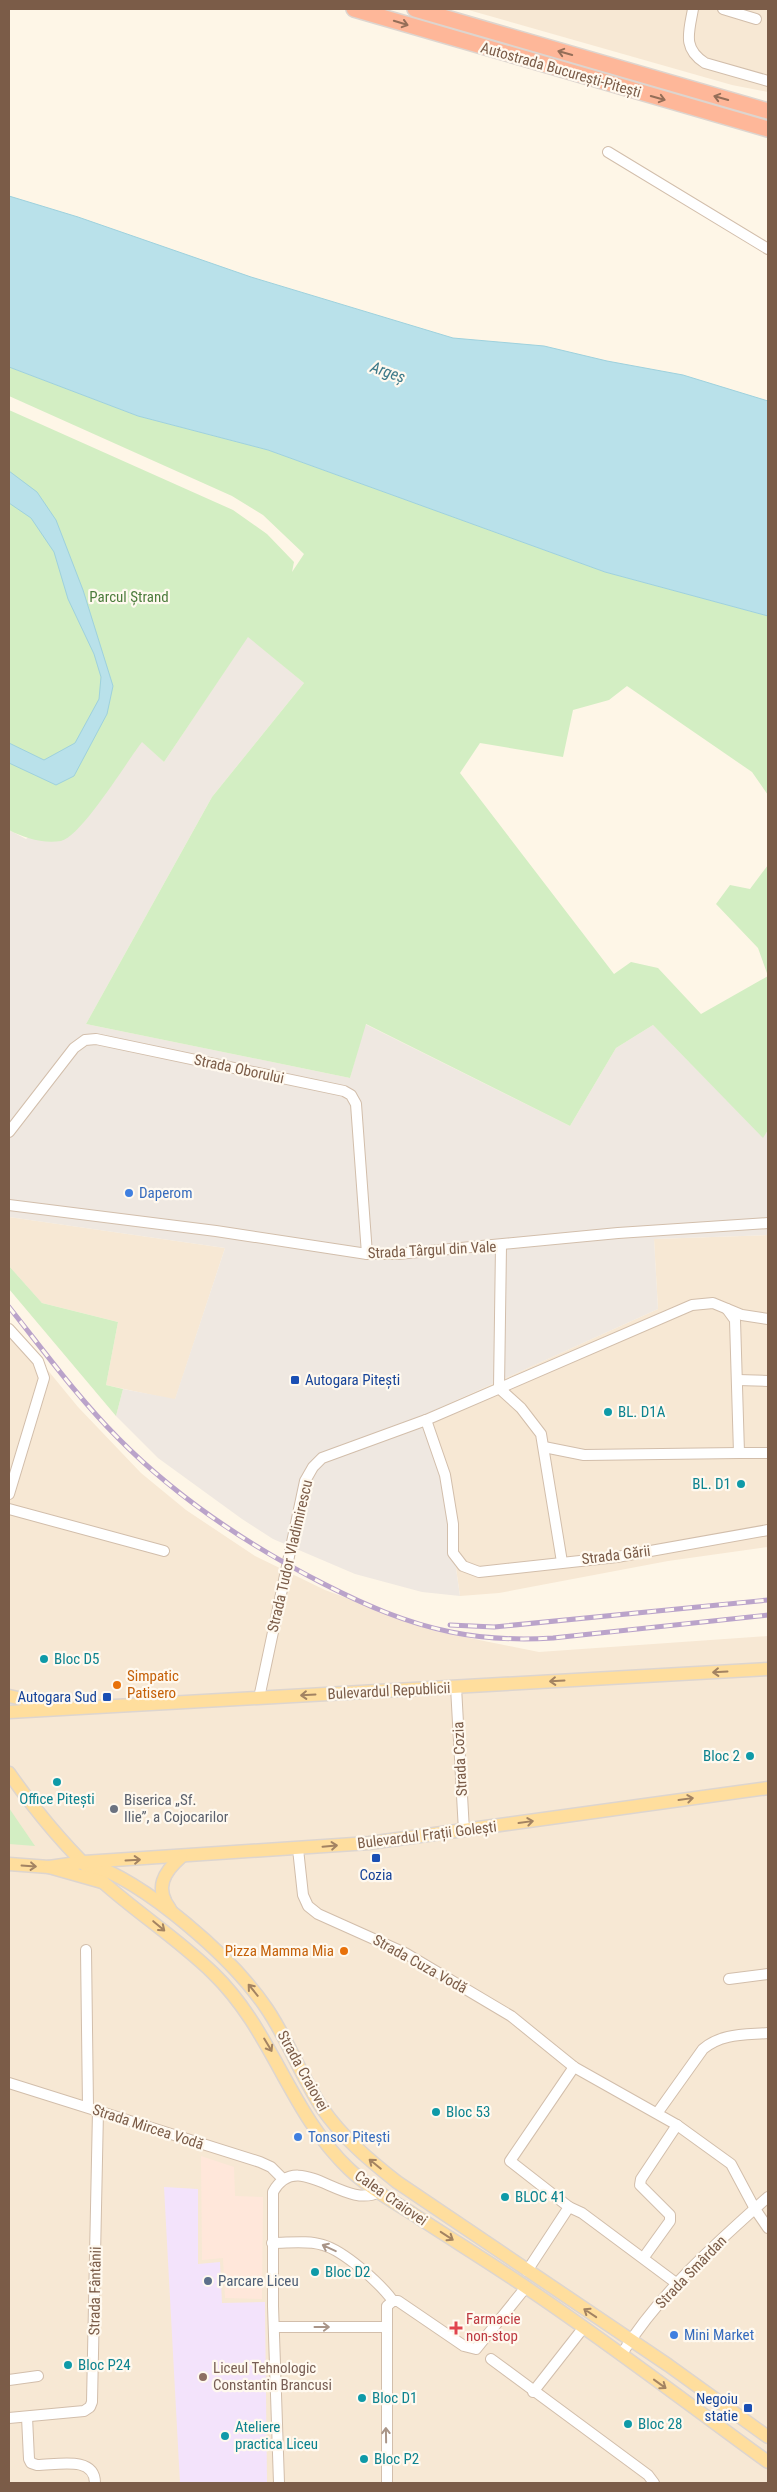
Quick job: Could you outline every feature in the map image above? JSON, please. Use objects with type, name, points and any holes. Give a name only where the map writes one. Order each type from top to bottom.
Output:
[{"type":"highway","name":"Autostrada București-Pitești","points":[[354,9],[768,129]]},
{"type":"highway","name":"Autostrada București-Pitești","points":[[415,9],[768,112]]},
{"type":"main road","name":"Bulevardul Republicii","points":[[9,1712],[768,1669]]},
{"type":"main road","points":[[9,1696],[69,1708]]},
{"type":"main road","name":"Calea Craiovei","points":[[9,1773],[60,1839],[104,1882],[177,1941],[226,1987],[255,2023],[307,2118],[323,2140],[350,2170],[379,2192],[526,2287],[584,2327],[768,2462]]},
{"type":"main road","name":"Bulevardul Frații Golești","points":[[49,1867],[84,1862],[369,1843],[768,1788]]},
{"type":"main road","points":[[178,1918],[166,1904],[161,1889],[165,1873],[181,1857]]},
{"type":"main road","name":"Strada Craiovei","points":[[84,1862],[122,1878],[178,1918],[225,1960],[255,1991],[280,2030],[322,2108],[365,2156],[397,2182],[630,2341]]},
{"type":"main road","points":[[9,1864],[49,1867],[104,1882]]},
{"type":"main road","points":[[630,2341],[668,2365],[768,2437]]},
{"type":"street","points":[[693,9],[688,40],[690,49],[696,57],[705,63],[768,81]]},
{"type":"street","points":[[723,9],[756,19]]},
{"type":"street","points":[[608,152],[768,249]]},
{"type":"street","name":"Strada Oborului","points":[[9,1132],[74,1048],[85,1040],[96,1039],[344,1091],[351,1095],[356,1104],[367,1254]]},
{"type":"street","name":"Strada Târgul din Vale","points":[[9,1205],[216,1231],[367,1254],[391,1255],[501,1246],[618,1233],[768,1224]]},
{"type":"street","points":[[501,1246],[499,1388],[532,1420],[541,1434],[562,1562]]},
{"type":"street","name":"Strada Tudor Vladimirescu","points":[[259,1698],[304,1481],[313,1467],[322,1458],[426,1420],[692,1305],[712,1303],[742,1315],[768,1319]]},
{"type":"street","points":[[727,1309],[735,1320],[739,1453]]},
{"type":"street","points":[[9,1329],[38,1361],[44,1378],[9,1494]]},
{"type":"street","points":[[738,1380],[768,1381]]},
{"type":"street","name":"Strada Gării","points":[[426,1420],[445,1474],[453,1524],[453,1553],[463,1566],[479,1572],[617,1557],[768,1530]]},
{"type":"street","points":[[544,1447],[584,1454],[768,1453]]},
{"type":"street","points":[[9,1509],[164,1551]]},
{"type":"street","name":"Strada Cozia","points":[[456,1687],[464,1831]]},
{"type":"street","name":"Strada Cuza Vodă","points":[[298,1849],[303,1895],[308,1906],[318,1914],[406,1953],[511,2016],[574,2067],[616,2092],[658,2112],[677,2124],[731,2164],[738,2173],[754,2209],[768,2228]]},
{"type":"street","name":"Strada Fântânii","points":[[9,2418],[84,2411],[90,2407],[92,2402],[93,2109],[86,1950]]},
{"type":"street","points":[[729,1979],[768,1974]]},
{"type":"street","points":[[658,2112],[699,2054],[711,2042],[722,2038],[768,2034]]},
{"type":"street","points":[[574,2067],[510,2162],[569,2207],[582,2213],[644,2257],[676,2283]]},
{"type":"street","name":"Strada Mircea Vodă","points":[[9,2083],[260,2162],[271,2167],[283,2179]]},
{"type":"street","points":[[644,2257],[670,2221],[670,2215],[645,2192],[640,2185],[641,2179],[677,2124]]},
{"type":"street","points":[[278,2483],[272,2243],[273,2192],[283,2179],[299,2174],[359,2197],[371,2196],[379,2192]]},
{"type":"street","name":"Strada Smârdan","points":[[621,2355],[676,2283],[768,2197]]},
{"type":"street","points":[[527,2270],[569,2207]]},
{"type":"street","points":[[272,2243],[313,2243],[324,2245],[336,2251],[385,2290],[393,2301],[404,2304],[464,2346],[476,2349],[526,2287]]},
{"type":"street","points":[[387,2483],[386,2312],[387,2306],[393,2301]]},
{"type":"street","points":[[274,2327],[386,2327]]},
{"type":"street","points":[[533,2392],[584,2327]]},
{"type":"street","points":[[491,2359],[533,2392],[648,2475],[654,2483]]},
{"type":"street","points":[[9,2380],[38,2376]]},
{"type":"street","points":[[27,2417],[29,2459],[31,2463],[37,2465],[83,2464],[90,2467],[95,2475],[95,2483]]},
{"type":"shaded area","points":[[465,9],[768,9],[768,92],[732,85]]},
{"type":"shaded area","points":[[248,636],[304,683],[212,797],[86,1024],[350,1078],[365,1024],[570,1126],[616,1048],[653,1025],[763,1137],[768,1130],[768,1235],[654,1239],[658,1309],[426,1414],[447,1505],[460,1596],[422,1592],[355,1574],[273,1539],[242,1519],[158,1458],[116,1416],[123,1389],[175,1399],[225,1248],[9,1217],[9,830],[26,839],[124,765],[142,741],[164,762]]},
{"type":"shaded area","points":[[9,1217],[225,1248],[175,1400],[106,1385],[118,1322],[42,1303],[9,1266]]},
{"type":"shaded area","points":[[768,1235],[768,1547],[668,1561],[499,1593],[460,1596],[447,1505],[426,1414],[658,1309],[654,1239]]},
{"type":"shaded area","points":[[9,1323],[78,1407],[141,1473],[186,1510],[255,1556],[325,1590],[435,1631],[539,1652],[768,1636],[768,2483],[9,2483]]},
{"type":"shaded area","points":[[201,2156],[234,2167],[235,2196],[263,2197],[262,2299],[225,2298],[223,2258],[202,2260]]},
{"type":"shaded area","points":[[164,2187],[198,2189],[198,2264],[220,2262],[222,2303],[265,2302],[267,2483],[180,2483]]},
{"type":"green space","name":"Parcul Ștrand","points":[[9,367],[138,416],[268,450],[605,572],[768,616],[768,795],[752,772],[627,686],[609,700],[573,710],[563,757],[480,743],[460,773],[614,974],[631,962],[658,968],[701,1014],[768,976],[768,1130],[763,1138],[653,1025],[616,1048],[570,1126],[366,1024],[350,1078],[86,1024],[212,797],[304,683],[248,637],[164,762],[142,742],[92,812],[70,836],[61,841],[47,842],[34,840],[9,830],[9,410],[233,510],[267,534],[294,562],[292,572],[304,554],[263,515],[232,496],[9,396]]},
{"type":"green space","points":[[768,865],[768,976],[758,948],[716,904],[730,885],[750,889]]},
{"type":"green space","points":[[9,1266],[42,1303],[118,1322],[106,1385],[123,1389],[116,1416],[9,1289]]},
{"type":"green space","points":[[9,1808],[35,1846],[9,1844]]},
{"type":"water","name":"Argeș","points":[[9,196],[78,217],[251,277],[453,338],[544,346],[607,361],[683,375],[768,401],[768,616],[605,572],[268,450],[138,416],[9,367]]},
{"type":"water","points":[[9,471],[37,492],[56,520],[83,590],[113,686],[107,714],[74,776],[56,785],[9,763],[9,743],[44,760],[75,743],[99,699],[101,677],[94,654],[68,599],[54,552],[31,518],[9,503]]},
{"type":"railway","points":[[9,1307],[89,1407],[118,1438],[165,1481],[241,1537],[324,1584],[386,1612],[418,1624],[451,1632],[489,1638],[515,1639],[553,1638],[768,1615]]},
{"type":"railway","points":[[450,1625],[494,1627],[768,1600]]},
{"type":"place","name":"Daperom","points":[[129,1193]]},
{"type":"place","name":"Autogara Pitești","points":[[295,1380]]},
{"type":"place","name":"BL. D1A","points":[[608,1412]]},
{"type":"place","name":"BL. D1","points":[[741,1484]]},
{"type":"place","name":"Bloc D5","points":[[44,1659]]},
{"type":"place","name":"Simpatic Patisero","points":[[117,1685]]},
{"type":"place","name":"Autogara Sud","points":[[107,1697]]},
{"type":"place","name":"Bloc 2","points":[[750,1756]]},
{"type":"place","name":"Office Pitești","points":[[57,1782]]},
{"type":"place","name":"Biserica „Sf. Ilie”, a Cojocarilor","points":[[114,1809]]},
{"type":"place","name":"Cozia","points":[[376,1858]]},
{"type":"place","name":"Pizza Mamma Mia","points":[[344,1951]]},
{"type":"place","name":"Bloc 53","points":[[436,2112]]},
{"type":"place","name":"Tonsor Pitești","points":[[298,2137]]},
{"type":"place","name":"BLOC 41","points":[[505,2197]]},
{"type":"place","name":"Bloc D2","points":[[315,2272]]},
{"type":"place","name":"Parcare Liceu","points":[[208,2281]]},
{"type":"place","name":"Farmacie non-stop","points":[[456,2328]]},
{"type":"place","name":"Mini Market","points":[[674,2335]]},
{"type":"place","name":"Bloc P24","points":[[68,2365]]},
{"type":"place","name":"Liceul Tehnologic Constantin Brancusi","points":[[203,2377]]},
{"type":"place","name":"Bloc D1","points":[[362,2398]]},
{"type":"place","name":"Negoiu statie","points":[[748,2408]]},
{"type":"place","name":"Bloc 28","points":[[628,2424]]},
{"type":"place","name":"Ateliere practica Liceu","points":[[225,2436]]},
{"type":"place","name":"Bloc P2","points":[[364,2459]]}]
